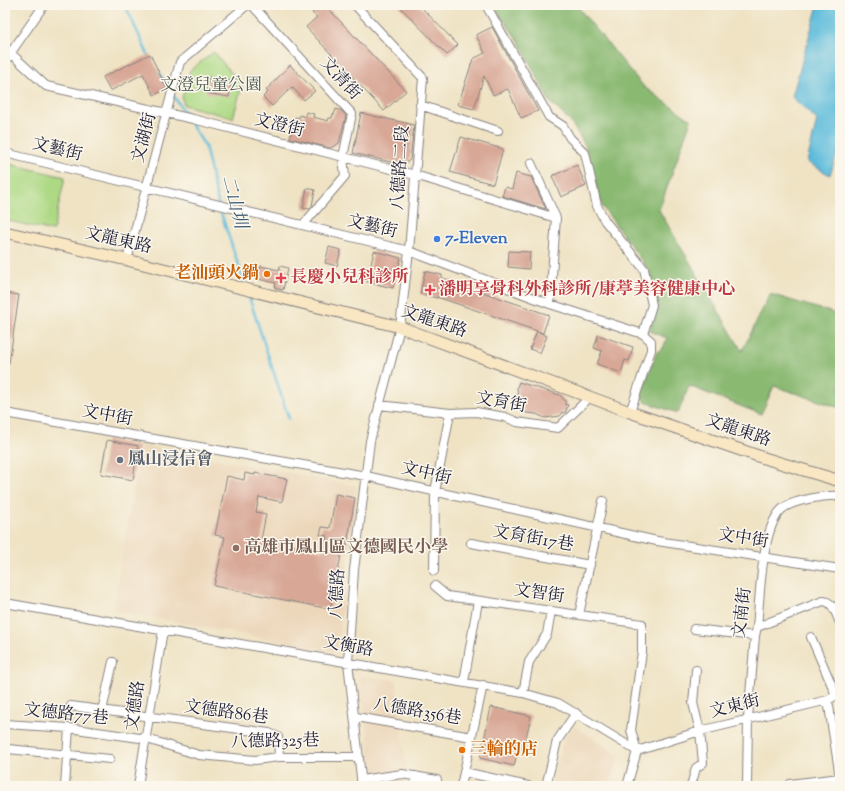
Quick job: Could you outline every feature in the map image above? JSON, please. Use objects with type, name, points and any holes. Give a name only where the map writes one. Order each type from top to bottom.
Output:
[{"type":"street","points":[[5,61],[7,50],[44,5]]},
{"type":"street","name":"文湖街","points":[[127,260],[180,62],[247,5]]},
{"type":"street","name":"文清街","points":[[252,5],[352,114],[343,157],[345,176],[303,225]]},
{"type":"street","name":"八德路二段","points":[[355,5],[423,78],[409,251],[400,327],[370,441],[366,476]]},
{"type":"street","points":[[486,5],[549,117],[563,126],[570,138],[585,153],[597,206],[605,220],[644,269],[652,305],[643,334],[651,341],[651,350],[630,412]]},
{"type":"street","name":"文澄街","points":[[7,50],[46,86],[193,119],[415,175],[556,218]]},
{"type":"street","points":[[420,105],[498,131]]},
{"type":"street","name":"文藝街","points":[[5,153],[221,204],[409,251],[550,304],[643,334]]},
{"type":"street","points":[[531,164],[556,218],[550,304]]},
{"type":"street","name":"文龍東路","points":[[5,232],[127,260],[400,327],[630,412],[764,458],[840,481]]},
{"type":"street","name":"文育街","points":[[435,492],[450,413],[476,412],[505,417],[517,422],[558,428],[590,397]]},
{"type":"street","points":[[379,405],[450,413]]},
{"type":"street","name":"文中街","points":[[5,413],[366,476],[657,541],[840,569]]},
{"type":"street","name":"八德路","points":[[362,783],[356,717],[348,662],[354,570],[366,476]]},
{"type":"street","points":[[434,570],[435,492]]},
{"type":"street","name":"文南街","points":[[747,786],[748,718],[755,636],[768,534],[775,517],[782,508],[807,499],[832,495],[840,496]]},
{"type":"street","points":[[579,615],[603,501]]},
{"type":"street","name":"文育街17巷","points":[[471,543],[590,565]]},
{"type":"street","name":"文智街","points":[[435,586],[447,596],[642,624],[642,652],[631,730],[637,751]]},
{"type":"street","points":[[464,682],[478,601]]},
{"type":"street","points":[[757,627],[823,601],[826,601],[832,605],[840,623]]},
{"type":"street","name":"文衡路","points":[[5,604],[523,692],[558,703],[637,751]]},
{"type":"street","points":[[523,692],[529,662],[547,634],[551,611]]},
{"type":"street","points":[[694,629],[755,636]]},
{"type":"street","name":"文德路","points":[[138,786],[147,739],[149,717],[163,630]]},
{"type":"street","points":[[811,638],[838,694]]},
{"type":"street","points":[[102,711],[113,662]]},
{"type":"street","points":[[691,786],[696,768],[703,763],[700,731],[693,703],[696,670]]},
{"type":"street","points":[[461,786],[483,685]]},
{"type":"street","name":"文東街","points":[[637,751],[700,731],[748,718],[828,700],[838,694]]},
{"type":"street","points":[[790,784],[840,777],[828,700]]},
{"type":"street","name":"文德路77巷","points":[[72,706],[149,717]]},
{"type":"street","points":[[546,786],[557,741],[576,713]]},
{"type":"street","name":"文德路86巷","points":[[149,717],[269,733],[278,737],[279,757]]},
{"type":"street","name":"八德路356巷","points":[[356,717],[472,737]]},
{"type":"street","name":"文德路77巷","points":[[5,724],[69,728],[147,739]]},
{"type":"street","points":[[65,786],[69,728]]},
{"type":"street","name":"八德路325巷","points":[[147,739],[199,755],[255,760],[279,757],[359,756]]},
{"type":"street","points":[[8,749],[110,759]]},
{"type":"street","points":[[627,786],[637,751]]},
{"type":"street","points":[[464,772],[528,786]]},
{"type":"street","points":[[362,783],[402,774],[437,780]]},
{"type":"street","points":[[415,786],[416,776]]},
{"type":"shaded area","name":"高雄市鳳山區文德國民小學","points":[[141,445],[357,486],[337,652],[113,610]]},
{"type":"shaded area","points":[[360,676],[396,680],[408,786],[373,786]]},
{"type":"shaded area","points":[[575,726],[619,756],[611,780],[622,786],[553,786],[554,771],[565,736]]},
{"type":"green space","points":[[493,5],[576,5],[644,87],[691,120],[659,210],[742,351],[770,294],[840,315],[840,408],[774,386],[761,414],[689,386],[678,413],[645,402],[641,395],[657,352],[663,348],[667,338],[650,331],[655,305],[648,269],[602,206],[585,145],[570,121],[550,102],[519,42]]},
{"type":"green space","name":"文澄兒童公園","points":[[214,52],[242,86],[233,118],[184,105],[182,98],[190,70]]},
{"type":"green space","points":[[5,163],[65,177],[53,231],[5,220]]},
{"type":"water","points":[[818,5],[840,5],[840,145],[830,175],[807,162],[817,120],[792,97]]},
{"type":"building","points":[[321,5],[325,5],[406,91],[384,111],[306,27],[317,17],[312,13]]},
{"type":"building","points":[[398,5],[419,5],[458,45],[447,55]]},
{"type":"building","points":[[492,27],[538,111],[521,118],[508,89],[493,95],[484,76],[474,109],[458,105],[473,59],[485,53],[476,35]]},
{"type":"building","points":[[150,54],[167,89],[154,95],[143,74],[110,91],[103,77]]},
{"type":"building","points":[[290,65],[315,91],[304,100],[292,87],[272,106],[263,97],[268,92],[266,90]]},
{"type":"building","points":[[209,77],[231,81],[229,97],[206,93]]},
{"type":"building","points":[[336,109],[342,111],[346,116],[339,143],[336,145],[330,148],[290,138],[295,117],[299,118],[300,115],[305,117],[306,112],[314,114],[313,117],[328,121],[329,118],[332,118],[333,114],[334,115]]},
{"type":"building","points":[[361,113],[414,125],[410,160],[403,165],[353,153]]},
{"type":"building","points":[[461,137],[503,149],[493,184],[450,172]]},
{"type":"building","points":[[577,165],[586,186],[561,197],[552,176]]},
{"type":"building","points":[[516,173],[531,177],[546,209],[502,196],[505,187],[512,189]]},
{"type":"building","points":[[307,188],[315,190],[312,206],[309,209],[303,208]]},
{"type":"building","points":[[329,247],[341,250],[337,266],[325,263]]},
{"type":"building","points":[[374,251],[401,258],[393,288],[367,282]]},
{"type":"building","points":[[509,251],[530,252],[529,269],[508,267]]},
{"type":"building","points":[[261,266],[279,270],[280,266],[288,268],[283,290],[275,288],[276,283],[258,279]]},
{"type":"building","points":[[425,271],[442,275],[442,278],[549,315],[543,333],[437,297],[420,294]]},
{"type":"building","points":[[5,293],[19,295],[9,363],[5,363]]},
{"type":"building","points":[[537,331],[547,336],[540,353],[530,349]]},
{"type":"building","points":[[598,335],[633,347],[629,361],[625,360],[621,373],[597,364],[602,351],[594,348]]},
{"type":"building","points":[[519,382],[560,395],[566,402],[564,404],[568,405],[565,413],[562,412],[560,416],[545,418],[536,414],[526,413],[518,401],[517,387]]},
{"type":"building","name":"鳳山浸信會","points":[[107,440],[138,446],[133,480],[101,474]]},
{"type":"building","points":[[245,473],[255,475],[255,473],[287,479],[282,502],[259,497],[256,512],[266,514],[261,540],[324,551],[327,536],[320,535],[322,527],[330,528],[336,494],[355,498],[346,550],[342,551],[330,609],[214,586],[225,537],[215,535],[227,476],[244,480]]},
{"type":"building","points":[[491,707],[531,716],[522,755],[517,754],[514,766],[480,758]]},
{"type":"waterway","name":"二山圳","points":[[125,5],[149,57]]},
{"type":"waterway","name":"二山圳","points":[[159,73],[171,91]]},
{"type":"waterway","name":"二山圳","points":[[173,95],[186,115]]},
{"type":"waterway","name":"二山圳","points":[[189,121],[205,146],[219,207],[245,285]]},
{"type":"waterway","name":"二山圳","points":[[248,294],[289,419]]},
{"type":"place","name":"7-Eleven","points":[[437,239]]},
{"type":"place","name":"老汕頭火鍋","points":[[267,274]]},
{"type":"place","name":"長慶小兒科診所","points":[[281,278]]},
{"type":"place","name":"潘明享骨科外科診所/康葶美容健康中心","points":[[430,290]]},
{"type":"place","name":"鳳山浸信會","points":[[120,460]]},
{"type":"place","name":"高雄市鳳山區文德國民小學","points":[[236,548]]},
{"type":"place","name":"三輪的店","points":[[462,750]]}]
